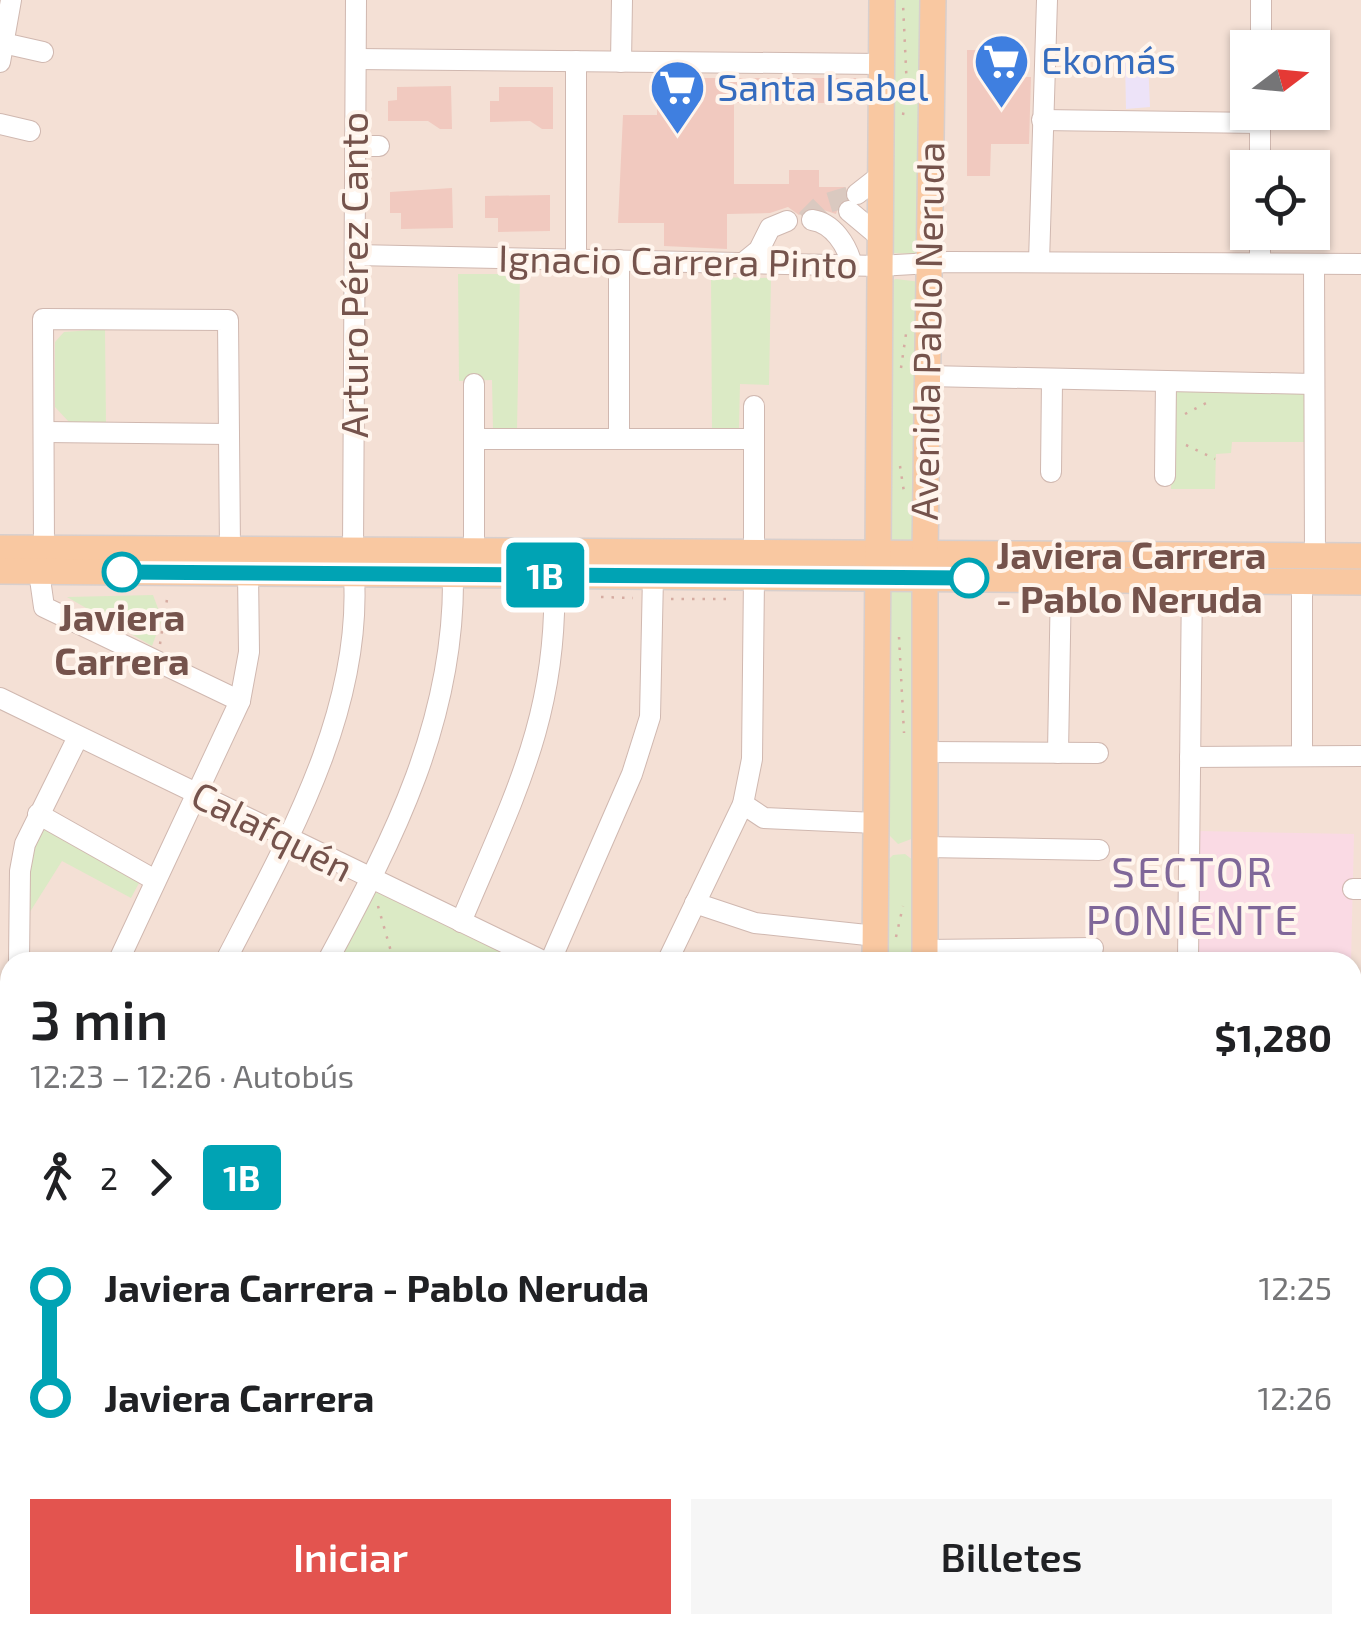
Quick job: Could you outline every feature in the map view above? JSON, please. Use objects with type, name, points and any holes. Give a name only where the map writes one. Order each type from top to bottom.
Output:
[{"type":"main road","name":"Avenida Pablo Neruda","points":[[925,952],[918,751],[925,566],[934,0]]},
{"type":"main road","name":"Avenida Pablo Neruda","points":[[882,948],[876,823],[880,176],[882,64],[890,2]]},
{"type":"main road","points":[[0,548],[66,572],[248,573],[346,567],[474,551],[749,569]]},
{"type":"main road","points":[[212,572],[230,550]]},
{"type":"main road","points":[[0,571],[41,560],[230,550],[346,567],[452,574],[653,576],[749,569],[1212,556],[1361,556]]},
{"type":"main road","points":[[474,551],[488,575]]},
{"type":"main road","points":[[1192,580],[1212,556]]},
{"type":"main road","points":[[925,566],[1061,580],[1361,582]]},
{"type":"main road","points":[[876,742],[885,751],[918,751]]},
{"type":"street","points":[[11,0],[2,40],[43,52]]},
{"type":"street","name":"Arturo Pérez Canto","points":[[230,952],[288,838],[341,703],[354,633],[346,567],[355,255],[356,0]]},
{"type":"street","points":[[621,62],[622,0]]},
{"type":"street","points":[[1039,262],[1047,0]]},
{"type":"street","points":[[1261,0],[1261,30]]},
{"type":"street","points":[[356,59],[882,64]]},
{"type":"street","points":[[576,61],[576,260]]},
{"type":"street","points":[[1042,120],[1230,118]]},
{"type":"street","points":[[0,124],[30,131]]},
{"type":"street","points":[[356,146],[380,146]]},
{"type":"street","points":[[880,176],[853,202],[880,237]]},
{"type":"street","points":[[742,263],[760,250],[770,228],[787,220]]},
{"type":"street","points":[[812,220],[831,229],[852,265]]},
{"type":"street","points":[[1260,250],[1260,264]]},
{"type":"street","name":"Ignacio Carrera Pinto","points":[[355,255],[880,266],[928,262],[1361,264]]},
{"type":"street","points":[[618,439],[619,260]]},
{"type":"street","points":[[1314,264],[1316,556]]},
{"type":"street","points":[[230,550],[228,320],[43,319],[44,608],[240,701]]},
{"type":"street","points":[[927,376],[1314,384]]},
{"type":"street","points":[[1051,472],[1052,380]]},
{"type":"street","points":[[1165,476],[1166,382]]},
{"type":"street","points":[[474,384],[474,551]]},
{"type":"street","points":[[672,952],[743,804],[752,758],[749,569],[754,406]]},
{"type":"street","points":[[46,432],[229,434]]},
{"type":"street","points":[[474,439],[754,439]]},
{"type":"street","points":[[123,952],[240,701],[249,652],[248,573]]},
{"type":"street","points":[[332,952],[370,881],[432,738],[450,654],[452,574]]},
{"type":"street","points":[[460,922],[542,723],[552,674],[554,575]]},
{"type":"street","points":[[552,952],[632,774],[650,717],[653,576]]},
{"type":"street","points":[[1058,753],[1061,580]]},
{"type":"street","points":[[1188,952],[1192,580]]},
{"type":"street","points":[[1302,582],[1302,756]]},
{"type":"street","name":"Calafquén","points":[[0,698],[370,881],[526,952]]},
{"type":"street","points":[[19,952],[20,871],[38,814],[78,738]]},
{"type":"street","points":[[918,751],[1098,753]]},
{"type":"street","points":[[1190,757],[1361,756]]},
{"type":"street","points":[[743,804],[764,818],[876,823]]},
{"type":"street","points":[[38,814],[155,880]]},
{"type":"street","points":[[924,847],[1099,850]]},
{"type":"street","points":[[695,904],[754,923],[882,948]]},
{"type":"street","points":[[1009,952],[1093,948]]},
{"type":"path","points":[[890,2],[904,4],[902,118]]},
{"type":"path","points":[[898,384],[907,325]]},
{"type":"path","points":[[1182,418],[1187,410],[1211,402],[1224,382]]},
{"type":"path","points":[[1165,444],[1196,448],[1216,459]]},
{"type":"path","points":[[897,452],[904,508]]},
{"type":"path","points":[[152,659],[166,622],[168,591]]},
{"type":"path","points":[[894,624],[918,751]]},
{"type":"path","points":[[370,881],[391,952]]},
{"type":"path","points":[[882,948],[904,889]]},
{"type":"shaded area","points":[[0,0],[1361,0],[1361,952],[0,952]]},
{"type":"shaded area","points":[[1125,59],[1148,59],[1150,107],[1126,109]]},
{"type":"shaded area","points":[[1198,831],[1354,834],[1351,952],[1196,952]]},
{"type":"green space","points":[[893,0],[925,0],[921,254],[888,253]]},
{"type":"green space","points":[[458,274],[520,274],[517,430],[493,431],[492,380],[459,381]]},
{"type":"green space","points":[[711,277],[771,278],[769,385],[740,384],[739,428],[712,430]]},
{"type":"green space","points":[[888,282],[921,282],[918,546],[884,546]]},
{"type":"green space","points":[[105,329],[106,423],[70,423],[55,407],[55,342],[64,332]]},
{"type":"green space","points":[[1172,392],[1308,392],[1307,442],[1232,442],[1231,453],[1216,454],[1215,489],[1171,489]]},
{"type":"green space","points":[[896,587],[911,587],[916,594],[914,838],[898,844],[884,830],[890,592]]},
{"type":"green space","points":[[153,595],[162,619],[152,646],[67,597]]},
{"type":"green space","points":[[39,825],[139,883],[131,898],[62,861],[28,915],[26,849]]},
{"type":"green space","points":[[905,854],[914,861],[914,952],[885,952],[885,863],[893,855]]},
{"type":"green space","points":[[374,891],[505,952],[340,952]]},
{"type":"building","name":"Ekomás","points":[[967,50],[989,50],[989,77],[1031,77],[1029,144],[991,144],[990,176],[967,176]]},
{"type":"building","points":[[657,78],[856,78],[856,103],[734,103],[734,184],[789,184],[789,170],[819,170],[819,187],[845,187],[836,214],[814,207],[799,215],[788,207],[770,213],[727,214],[727,249],[664,246],[664,223],[618,223],[623,115],[657,115]]},
{"type":"building","points":[[451,86],[452,129],[440,129],[428,121],[388,121],[388,101],[397,100],[397,87]]},
{"type":"building","points":[[499,87],[553,87],[553,129],[542,129],[530,121],[490,122],[490,101],[499,101]]},
{"type":"building","points":[[452,188],[453,228],[401,229],[401,213],[390,213],[390,192]]},
{"type":"building","points":[[550,195],[550,231],[498,232],[498,218],[485,218],[485,196]]},
{"type":"tunnel","points":[[806,220],[821,205],[857,194]]},
{"type":"bus line","name":"1B","points":[[122,572],[969,578]]},
{"type":"place","name":"Ekomás","points":[[1002,110]]},
{"type":"place","name":"Santa Isabel","points":[[678,137]]},
{"type":"place","name":"Javiera Carrera","points":[[122,572]]},
{"type":"place","name":"Javiera Carrera - Pablo Neruda","points":[[969,578]]},
{"type":"district","name":"SECTOR PONIENTE","points":[[1193,896]]}]
